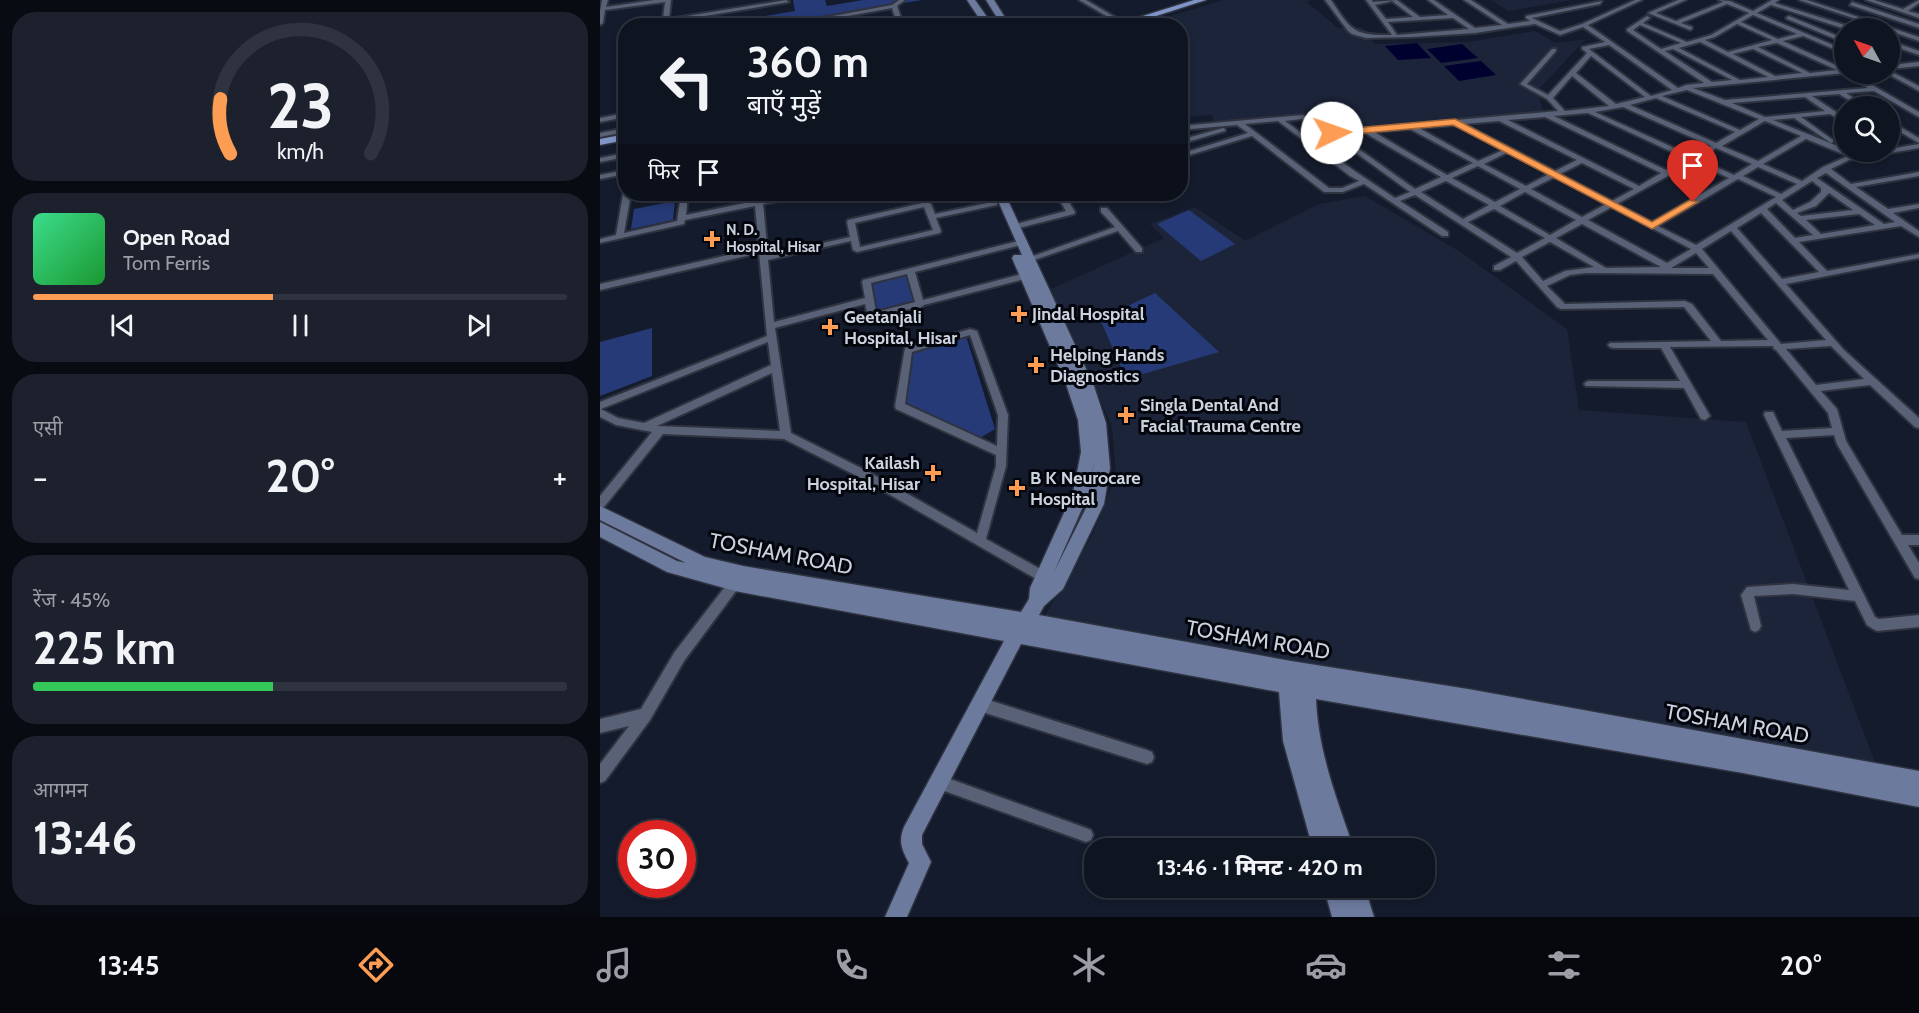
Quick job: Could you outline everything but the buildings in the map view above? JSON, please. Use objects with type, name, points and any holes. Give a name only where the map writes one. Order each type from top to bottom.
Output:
[{"type":"main road","points":[[971,0],[983,18]]},
{"type":"main road","points":[[1144,18],[1202,0]]},
{"type":"main road","points":[[1148,18],[1214,0]]},
{"type":"main road","points":[[984,2],[993,18]]},
{"type":"main road","points":[[600,143],[618,140]]},
{"type":"main road","points":[[1001,201],[1024,260],[1087,386],[1099,423],[1102,468],[1096,504],[1044,578],[1039,588],[1038,601]]},
{"type":"main road","points":[[1002,201],[1015,227],[1017,243]]},
{"type":"main road","name":"TOSHAM ROAD","points":[[600,513],[702,564],[1021,628],[1919,797]]},
{"type":"main road","name":"TOSHAM ROAD","points":[[600,529],[673,567],[735,583],[1021,628]]},
{"type":"main road","points":[[896,917],[920,862],[910,840],[911,834],[978,704],[1021,628],[1038,601],[1057,584],[1072,537]]},
{"type":"main road","points":[[1299,679],[1287,698],[1290,725],[1321,838]]},
{"type":"main road","points":[[1299,679],[1310,740],[1340,838]]},
{"type":"main road","name":"TOSHAM ROAD","points":[[1299,679],[1468,698],[1919,781]]},
{"type":"main road","points":[[1338,898],[1343,917]]},
{"type":"main road","points":[[1357,898],[1363,917]]},
{"type":"street","points":[[600,23],[605,0]]},
{"type":"street","points":[[603,9],[666,0],[665,18]]},
{"type":"street","points":[[826,18],[894,6],[902,0]]},
{"type":"street","points":[[1082,0],[1111,18]]},
{"type":"street","points":[[1328,0],[1355,34],[1370,36],[1475,31],[1535,22]]},
{"type":"street","points":[[1370,2],[1392,0],[1419,18]]},
{"type":"street","points":[[1431,0],[1475,31]]},
{"type":"street","points":[[1467,0],[1507,26]]},
{"type":"street","points":[[1614,11],[1598,1],[1528,17],[1560,33],[1584,25],[1639,0]]},
{"type":"street","points":[[1683,0],[1651,13],[1690,28]]},
{"type":"street","points":[[1802,0],[1856,18]]},
{"type":"street","points":[[1869,0],[1919,16]]},
{"type":"street","points":[[1675,23],[1725,1],[1834,47]]},
{"type":"street","points":[[1660,51],[1719,33],[1774,1],[1834,23]]},
{"type":"street","points":[[1904,11],[1919,1]]},
{"type":"street","points":[[694,18],[786,2]]},
{"type":"street","points":[[1370,2],[1395,35]]},
{"type":"street","points":[[1852,4],[1919,26]]},
{"type":"street","points":[[894,6],[899,18]]},
{"type":"street","points":[[1384,21],[1454,16]]},
{"type":"street","points":[[1647,18],[1629,30],[1710,84]]},
{"type":"street","points":[[1789,18],[1834,36]]},
{"type":"street","points":[[1737,22],[1834,66]]},
{"type":"street","points":[[1639,23],[1688,44]]},
{"type":"street","points":[[1584,25],[1676,90]]},
{"type":"street","points":[[1900,33],[1919,39]]},
{"type":"street","points":[[1726,54],[1804,34]]},
{"type":"street","points":[[1701,40],[1775,78]]},
{"type":"street","points":[[1611,43],[1584,48],[1653,97],[1740,132]]},
{"type":"street","points":[[1900,46],[1919,53]]},
{"type":"street","points":[[1675,48],[1739,81]]},
{"type":"street","points":[[1755,48],[1809,75]]},
{"type":"street","points":[[1554,50],[1523,84],[1549,98],[1563,113]]},
{"type":"street","points":[[1549,98],[1590,54]]},
{"type":"street","points":[[1900,66],[1918,65]]},
{"type":"street","points":[[1332,133],[1588,111],[1624,105],[1686,87],[1834,72]]},
{"type":"street","points":[[1572,73],[1615,107]]},
{"type":"street","points":[[1900,79],[1919,89]]},
{"type":"street","points":[[1867,84],[1919,115]]},
{"type":"street","points":[[1686,87],[1834,147]]},
{"type":"street","points":[[1723,103],[1875,89]]},
{"type":"street","points":[[1841,92],[1847,96]]},
{"type":"street","points":[[1807,96],[1834,114]]},
{"type":"street","points":[[1624,105],[1803,184]]},
{"type":"street","points":[[1588,111],[1780,198],[1792,213],[1819,236]]},
{"type":"street","points":[[1497,267],[1764,119],[1831,112]]},
{"type":"street","points":[[1545,114],[1668,174]]},
{"type":"street","points":[[600,120],[618,117]]},
{"type":"street","points":[[1188,127],[1306,117],[1415,192],[1517,256],[1560,305],[1564,307],[1685,304],[1719,344]]},
{"type":"street","points":[[1797,117],[1834,143]]},
{"type":"street","points":[[1499,118],[1640,189]]},
{"type":"street","points":[[1278,119],[1445,234]]},
{"type":"street","points":[[1455,122],[1697,249],[1833,412],[1841,441],[1919,574]]},
{"type":"street","points":[[1240,124],[1327,190],[1342,190],[1365,181]]},
{"type":"street","points":[[1188,140],[1240,124]]},
{"type":"street","points":[[1410,126],[1664,269]]},
{"type":"street","points":[[1900,129],[1919,141]]},
{"type":"street","points":[[1366,131],[1606,271]]},
{"type":"street","points":[[600,135],[618,132]]},
{"type":"street","points":[[1188,154],[1253,134]]},
{"type":"street","points":[[1652,226],[1806,136]]},
{"type":"street","points":[[1900,149],[1919,146]]},
{"type":"street","points":[[1395,201],[1508,150]]},
{"type":"street","points":[[600,160],[618,157]]},
{"type":"street","points":[[1463,222],[1582,160]]},
{"type":"street","points":[[1664,269],[1826,169],[1842,162]]},
{"type":"street","points":[[1826,169],[1919,234]]},
{"type":"street","points":[[600,177],[618,174]]},
{"type":"street","points":[[1850,186],[1919,174]]},
{"type":"street","points":[[1812,178],[1882,226]]},
{"type":"street","points":[[1792,213],[1813,204],[1825,193],[1826,187]]},
{"type":"street","points":[[620,236],[626,201]]},
{"type":"street","points":[[600,241],[679,223],[683,218],[684,201]]},
{"type":"street","points":[[683,218],[747,201]]},
{"type":"street","points":[[758,201],[770,326],[786,435]]},
{"type":"street","points":[[932,217],[986,201]]},
{"type":"street","points":[[1015,227],[1070,212],[1064,201]]},
{"type":"street","points":[[924,204],[928,205],[932,217],[938,230],[857,250],[851,223],[854,221],[924,204]]},
{"type":"street","points":[[1886,212],[1919,206]]},
{"type":"street","points":[[1762,209],[1825,274]]},
{"type":"street","points":[[1104,210],[1139,250]]},
{"type":"street","points":[[1799,219],[1861,211]]},
{"type":"street","points":[[1793,241],[1902,223]]},
{"type":"street","points":[[1024,260],[1119,228]]},
{"type":"street","points":[[1732,228],[1832,343],[1919,424]]},
{"type":"street","points":[[600,287],[855,238]]},
{"type":"street","points":[[1017,243],[866,282],[873,317],[1031,275]]},
{"type":"street","points":[[1780,282],[1919,256]]},
{"type":"street","points":[[910,270],[920,305]]},
{"type":"street","points":[[1542,285],[1568,273],[1586,270],[1714,271]]},
{"type":"street","points":[[770,326],[869,300]]},
{"type":"street","points":[[980,541],[1001,466],[1003,415],[974,333],[969,332],[908,350],[900,406],[1001,453]]},
{"type":"street","points":[[600,406],[772,337]]},
{"type":"street","points":[[1613,345],[1832,343]]},
{"type":"street","points":[[1664,345],[1705,416]]},
{"type":"street","points":[[645,428],[776,367]]},
{"type":"street","points":[[1813,389],[1871,381]]},
{"type":"street","points":[[1589,384],[1687,385]]},
{"type":"street","points":[[600,413],[616,421],[660,430],[786,435],[863,474],[1057,584]]},
{"type":"street","points":[[1769,415],[1873,623],[1919,621]]},
{"type":"street","points":[[600,504],[660,430]]},
{"type":"street","points":[[1780,435],[1838,430]]},
{"type":"street","points":[[1899,540],[1919,540]]},
{"type":"street","points":[[600,776],[645,715],[679,657],[735,583]]},
{"type":"street","points":[[1755,626],[1748,596],[1751,591],[1793,589],[1858,596]]},
{"type":"street","points":[[978,704],[1147,757]]},
{"type":"street","points":[[600,726],[645,715]]},
{"type":"street","points":[[939,782],[1086,835]]},
{"type":"shaded area","points":[[793,0],[825,0],[827,6],[863,0],[922,0],[811,18],[752,18],[795,11]]},
{"type":"shaded area","points":[[1223,0],[1312,0],[1307,2],[1338,28],[1362,27],[1375,44],[1469,42],[1535,31],[1556,43],[1586,39],[1537,91],[1544,113],[1344,131],[1334,130],[1308,115],[1215,124],[1212,115],[1188,117],[1188,18],[1163,18]]},
{"type":"shaded area","points":[[1491,0],[1573,0],[1508,11]]},
{"type":"shaded area","points":[[1417,43],[1431,58],[1398,60],[1385,46]]},
{"type":"shaded area","points":[[1462,44],[1478,58],[1441,63],[1427,49]]},
{"type":"shaded area","points":[[1481,61],[1496,75],[1459,81],[1444,66]]},
{"type":"shaded area","points":[[1365,196],[1462,253],[1567,329],[1579,410],[1746,422],[1876,765],[1043,619],[1093,534],[1116,476],[1112,427],[1080,351],[1049,290],[1164,238],[1150,224],[1195,207],[1245,241],[1319,204]]},
{"type":"shaded area","points":[[675,201],[673,220],[631,229],[634,209]]},
{"type":"shaded area","points":[[1189,210],[1235,244],[1201,261],[1157,224]]},
{"type":"shaded area","points":[[907,274],[915,303],[876,314],[869,284]]},
{"type":"shaded area","points":[[1155,293],[1219,352],[1126,379],[1100,319]]},
{"type":"shaded area","points":[[652,328],[652,376],[600,396],[600,342]]},
{"type":"shaded area","points":[[966,336],[995,429],[980,438],[905,402],[911,352]]},
{"type":"place","name":"N. D. Hospital, Hisar","points":[[712,239]]},
{"type":"place","name":"Jindal Hospital","points":[[1019,314]]},
{"type":"place","name":"Geetanjali Hospital, Hisar","points":[[830,327]]},
{"type":"place","name":"Helping Hands Diagnostics","points":[[1036,365]]},
{"type":"place","name":"Singla Dental And Facial Trauma Centre","points":[[1126,415]]},
{"type":"place","name":"Kailash Hospital, Hisar","points":[[933,473]]},
{"type":"place","name":"B K Neurocare Hospital","points":[[1017,488]]},
{"type":"route","points":[[1332,133],[1455,122],[1652,226],[1693,202]]}]
